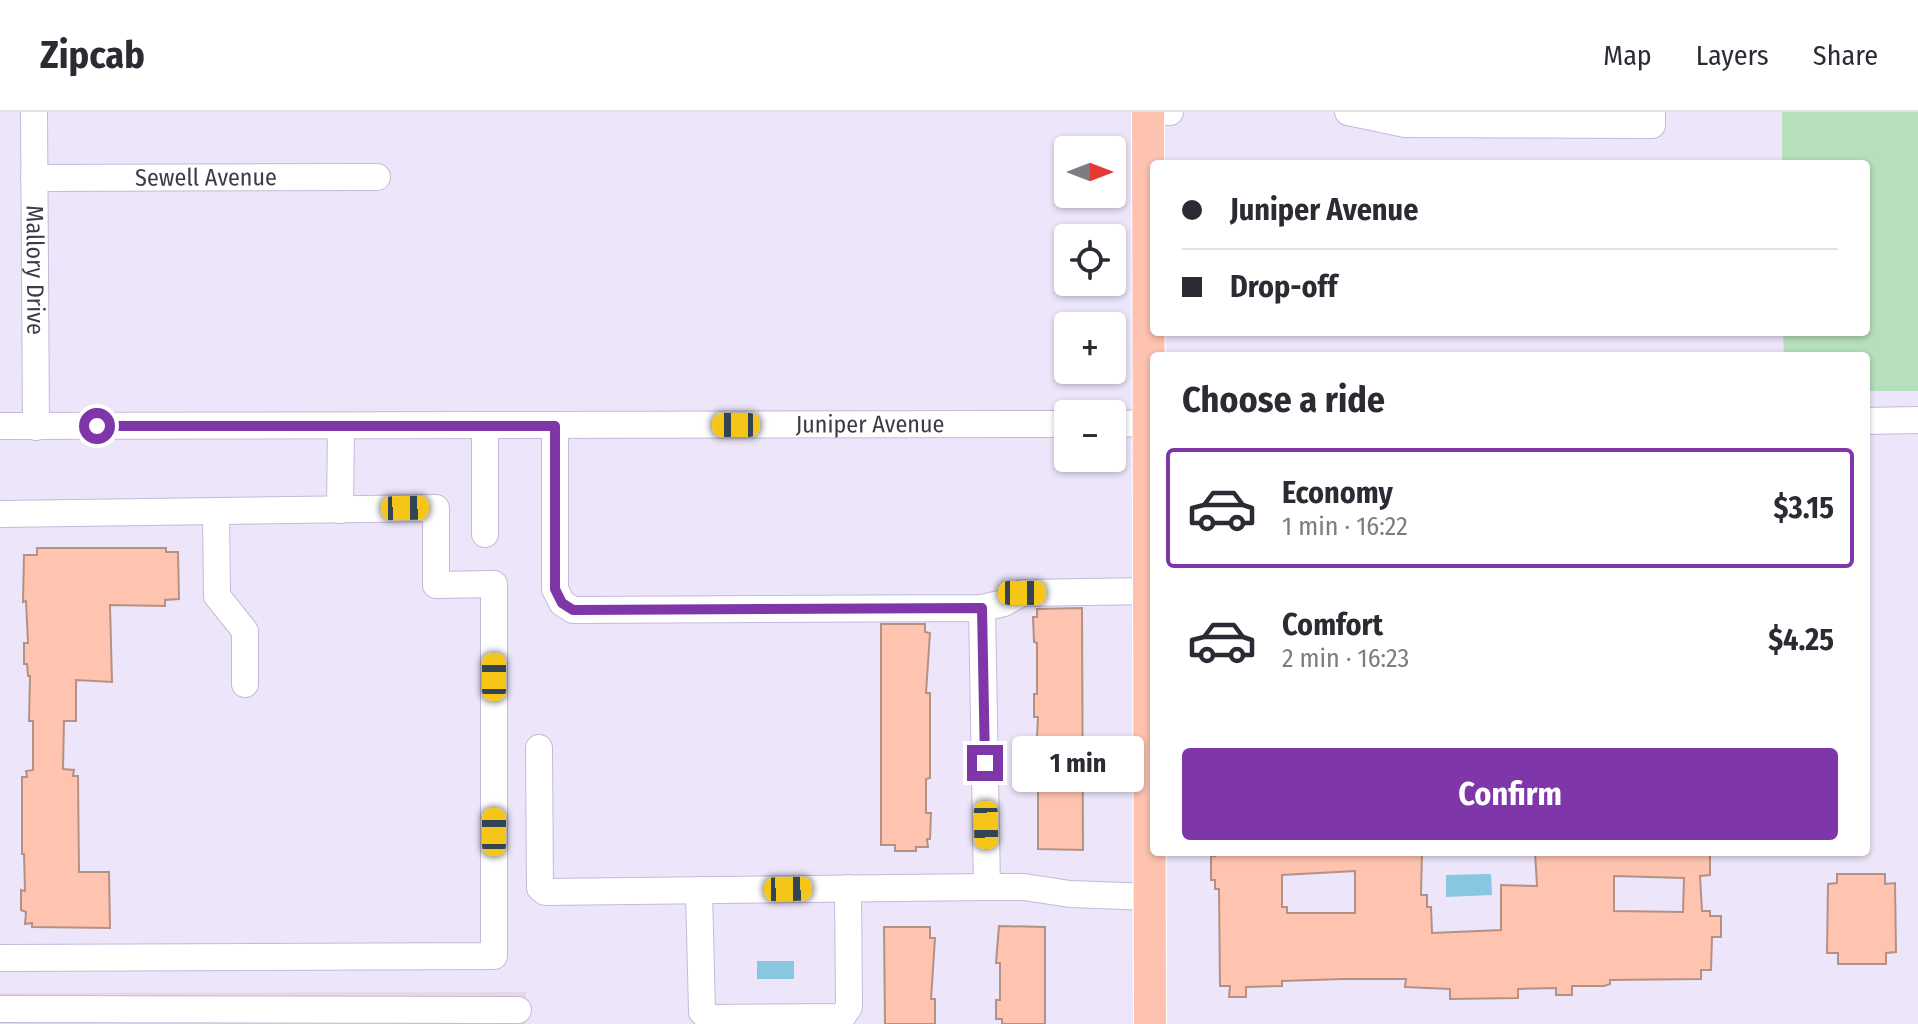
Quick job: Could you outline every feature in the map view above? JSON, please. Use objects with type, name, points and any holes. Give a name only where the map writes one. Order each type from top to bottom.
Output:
[{"type":"main road","points":[[1148,112],[1150,268]]},
{"type":"main road","points":[[1150,591],[1150,1024]]},
{"type":"street","name":"Mallory Drive","points":[[34,112],[36,427]]},
{"type":"street","points":[[1148,112],[1170,112]]},
{"type":"street","points":[[1348,112],[1405,118],[1652,119]]},
{"type":"street","name":"Sewell Avenue","points":[[34,178],[377,177]]},
{"type":"street","points":[[1870,421],[1918,420]]},
{"type":"street","name":"Juniper Avenue","points":[[0,426],[1054,424]]},
{"type":"street","points":[[1126,424],[1150,424]]},
{"type":"street","points":[[485,425],[485,534]]},
{"type":"street","points":[[340,510],[341,426]]},
{"type":"street","points":[[555,426],[555,589],[562,603],[573,610],[982,608],[1004,603],[1022,593],[1150,591]]},
{"type":"street","points":[[0,514],[436,508],[436,585],[494,584],[494,956],[0,958]]},
{"type":"street","points":[[216,513],[217,596],[245,631],[245,684]]},
{"type":"street","points":[[982,608],[987,887]]},
{"type":"street","points":[[539,748],[540,888],[545,892],[1024,887],[1070,894],[1150,897]]},
{"type":"street","points":[[699,890],[702,1012],[709,1018],[842,1017],[849,1007],[848,888]]},
{"type":"street","points":[[0,1009],[518,1010]]},
{"type":"shaded area","points":[[526,992],[526,1024],[0,1024],[0,993]]},
{"type":"green space","points":[[1782,112],[1918,112],[1918,391],[1870,391],[1870,352],[1784,352],[1783,336],[1870,336],[1870,160],[1782,160]]},
{"type":"water","points":[[1491,874],[1492,895],[1446,897],[1446,875]]},
{"type":"water","points":[[757,961],[794,961],[794,979],[757,979]]},
{"type":"building","points":[[37,548],[166,548],[166,552],[178,552],[179,599],[165,600],[165,606],[110,605],[112,682],[76,680],[76,721],[64,721],[63,769],[74,770],[73,776],[78,776],[79,872],[109,872],[110,928],[32,927],[32,923],[25,924],[26,912],[21,910],[21,890],[25,891],[22,777],[27,777],[26,771],[33,770],[33,721],[29,721],[30,676],[27,664],[24,664],[24,643],[28,643],[26,601],[23,602],[24,555],[37,555]]},
{"type":"building","points":[[1082,608],[1083,850],[1038,849],[1038,776],[1035,776],[1038,717],[1034,717],[1037,643],[1034,642],[1033,617],[1037,617],[1037,609]]},
{"type":"building","points":[[881,624],[925,624],[925,632],[930,633],[926,693],[930,693],[930,778],[926,779],[926,813],[931,813],[930,839],[927,839],[928,847],[916,847],[916,851],[895,851],[895,845],[881,845]]},
{"type":"building","points":[[1211,856],[1422,856],[1421,895],[1427,895],[1427,907],[1431,907],[1432,933],[1501,930],[1501,885],[1537,886],[1535,856],[1710,856],[1710,875],[1700,876],[1702,911],[1710,911],[1710,916],[1721,916],[1721,937],[1712,937],[1711,970],[1701,970],[1701,979],[1610,980],[1610,984],[1604,986],[1572,986],[1572,995],[1556,995],[1556,988],[1518,989],[1518,998],[1450,999],[1450,989],[1405,987],[1406,979],[1343,979],[1282,981],[1282,986],[1246,987],[1246,997],[1229,997],[1230,986],[1220,986],[1219,889],[1215,889],[1215,880],[1211,880]],"holes":[[[1355,871],[1355,913],[1287,913],[1287,907],[1282,907],[1282,875]],[[1614,876],[1684,878],[1683,912],[1614,911]]]},
{"type":"building","points":[[1837,874],[1885,874],[1885,884],[1895,883],[1896,952],[1886,953],[1886,964],[1838,964],[1838,953],[1827,953],[1828,884],[1837,883]]},
{"type":"building","points":[[999,926],[1045,927],[1045,1024],[1002,1024],[1002,1019],[996,1019],[996,1000],[1000,1000],[1000,963],[996,963]]},
{"type":"building","points":[[884,927],[930,927],[930,938],[935,938],[931,999],[935,999],[935,1024],[885,1024]]},
{"type":"route","points":[[97,426],[555,426],[555,589],[567,607],[573,610],[982,608],[985,763]]}]
